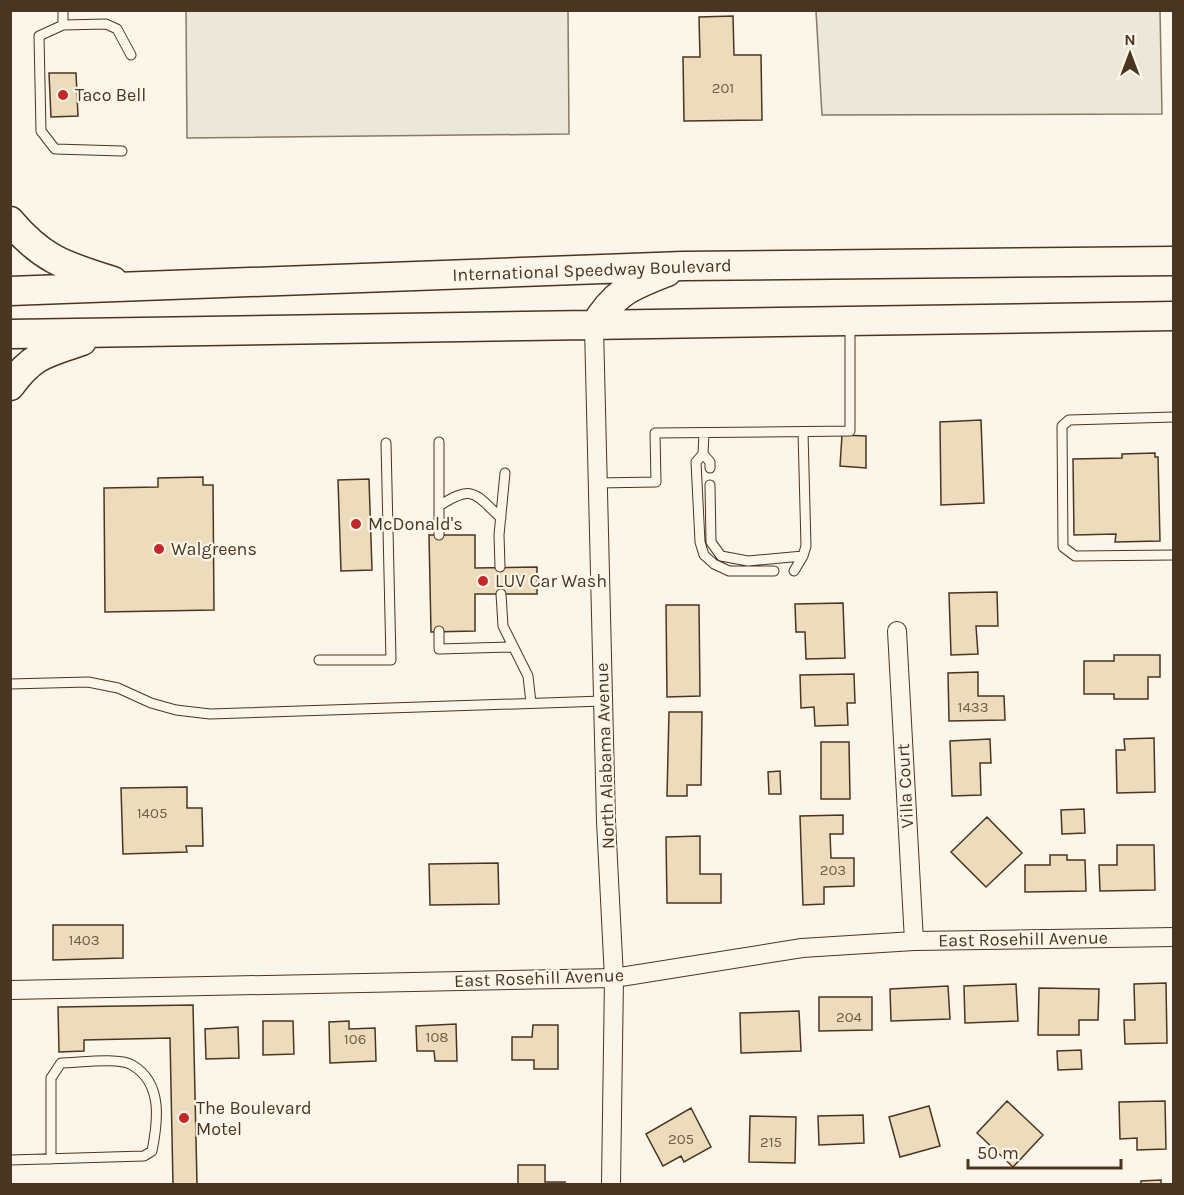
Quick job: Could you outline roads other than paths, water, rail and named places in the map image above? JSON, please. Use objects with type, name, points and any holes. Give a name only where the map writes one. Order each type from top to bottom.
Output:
[{"type":"main road","points":[[10,221],[30,244],[57,262],[129,287]]},
{"type":"main road","name":"International Speedway Boulevard","points":[[10,291],[683,266],[1173,261]]},
{"type":"main road","points":[[594,327],[606,306],[631,287],[683,266]]},
{"type":"main road","points":[[10,334],[594,327],[1173,316]]},
{"type":"main road","points":[[10,386],[24,366],[39,356],[104,334]]},
{"type":"street","name":"North Alabama Avenue","points":[[594,327],[603,701],[614,978],[611,1185]]},
{"type":"street","name":"Villa Court","points":[[897,631],[914,940]]},
{"type":"street","name":"East Rosehill Avenue","points":[[10,990],[614,978],[802,948],[914,940],[1173,937]]},
{"type":"lane","points":[[63,10],[63,25]]},
{"type":"lane","points":[[122,150],[55,149],[41,131],[39,36],[63,25],[106,24],[117,29],[131,55]]},
{"type":"lane","points":[[598,483],[656,482],[655,433],[850,431],[850,322]]},
{"type":"lane","points":[[1173,417],[1069,420],[1062,426],[1063,547],[1075,556],[1173,555]]},
{"type":"lane","points":[[794,571],[806,546],[803,432]]},
{"type":"lane","points":[[704,434],[703,454],[696,462],[700,542],[704,555],[714,564],[729,571],[774,571]]},
{"type":"lane","points":[[439,442],[439,535]]},
{"type":"lane","points":[[318,660],[391,660],[386,443]]},
{"type":"lane","points":[[703,454],[710,462],[710,468]]},
{"type":"lane","points":[[500,567],[505,473]]},
{"type":"lane","points":[[710,485],[711,542],[721,556],[748,561],[803,556]]},
{"type":"lane","points":[[439,506],[459,493],[474,494],[501,518]]},
{"type":"lane","points":[[501,594],[503,626],[528,676],[531,703]]},
{"type":"lane","points":[[439,631],[439,650],[513,647]]},
{"type":"lane","points":[[10,684],[88,682],[118,688],[151,703],[176,710],[210,714],[603,701]]},
{"type":"lane","points":[[10,1160],[51,1159],[144,1156],[152,1151],[157,1097],[150,1083],[132,1065],[116,1062],[61,1063],[51,1078],[51,1159]]},
{"type":"place","name":"Taco Bell","points":[[63,95]]},
{"type":"place","name":"McDonald's","points":[[356,524]]},
{"type":"place","name":"Walgreens","points":[[159,549]]},
{"type":"place","name":"LUV Car Wash","points":[[483,581]]},
{"type":"place","name":"The Boulevard Motel","points":[[184,1118]]}]
